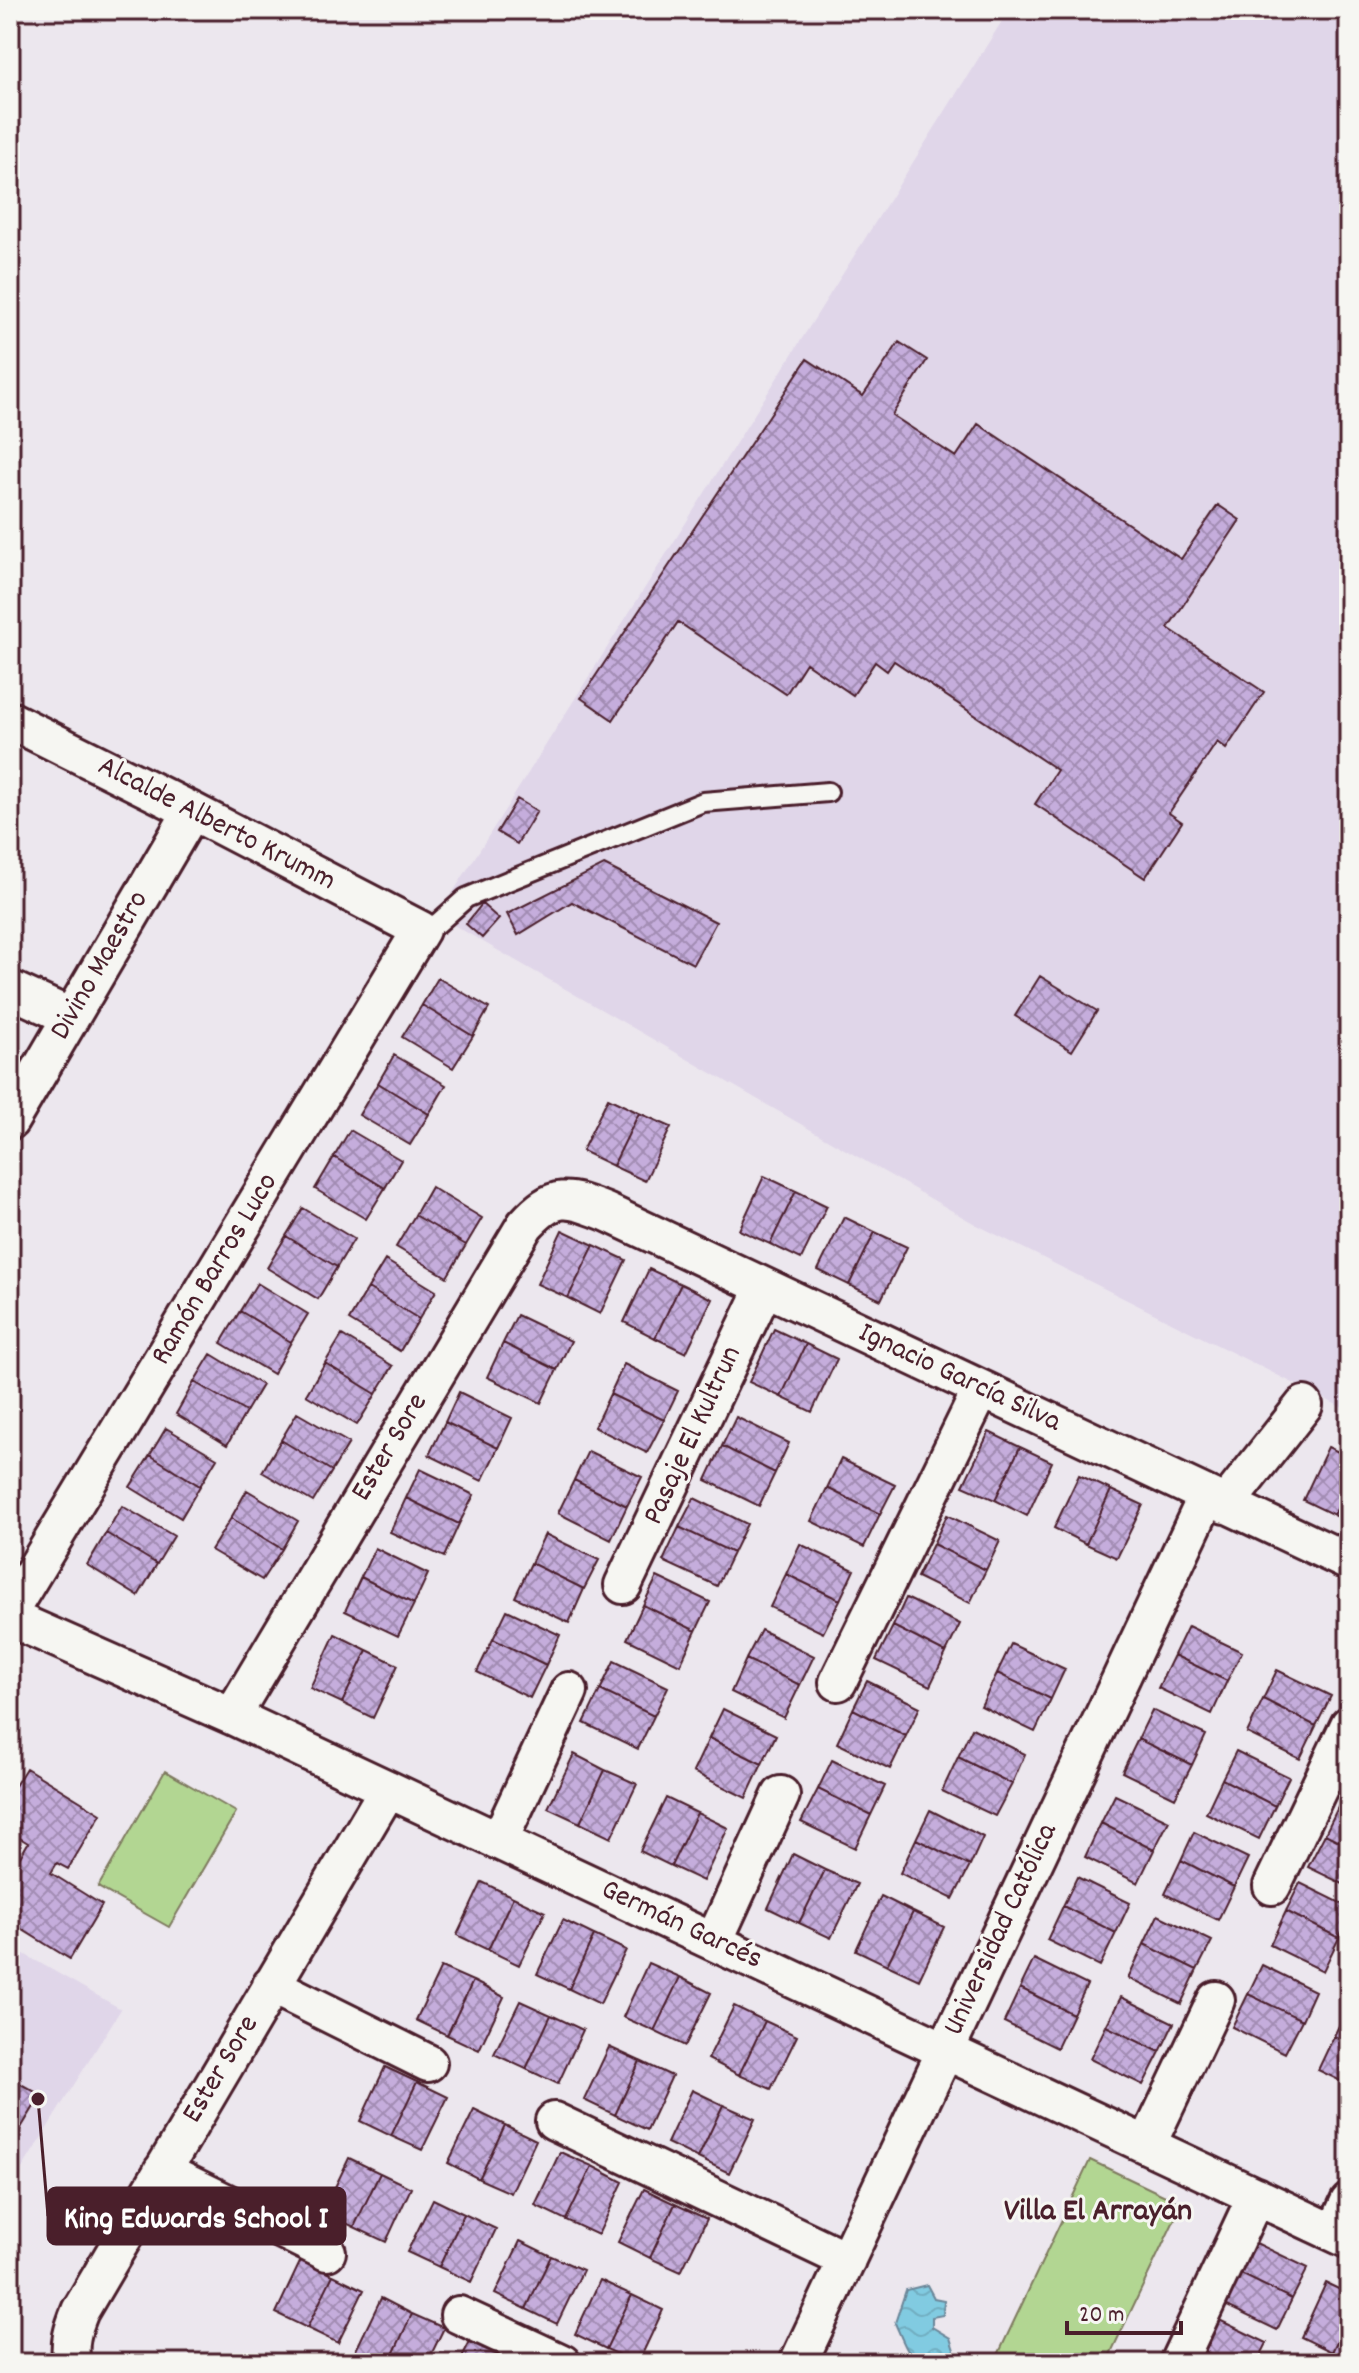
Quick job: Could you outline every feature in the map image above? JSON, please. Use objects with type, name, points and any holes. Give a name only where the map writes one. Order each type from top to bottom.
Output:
[{"type":"street","name":"Alcalde Alberto Krumm","points":[[10,720],[421,930]]},
{"type":"street","name":"Divino Maestro","points":[[10,1121],[192,811]]},
{"type":"street","name":"Ramón Barros Luco","points":[[10,1611],[421,930]]},
{"type":"street","points":[[10,989],[71,1017]]},
{"type":"street","name":"Ignacio García Silva","points":[[567,1200],[606,1212],[1349,1562]]},
{"type":"street","name":"Ester Sore","points":[[232,1716],[525,1225],[543,1206],[567,1200]]},
{"type":"street","name":"Pasaje El Kultrun","points":[[623,1585],[765,1287]]},
{"type":"street","points":[[838,1682],[981,1390]]},
{"type":"street","name":"Universidad Católica","points":[[798,2363],[946,2050],[1216,1501],[1304,1405]]},
{"type":"street","name":"Germán Garcés","points":[[10,1618],[232,1716],[1256,2196],[1344,2225]]},
{"type":"street","points":[[499,1841],[569,1691]]},
{"type":"street","points":[[1272,1886],[1349,1725]]},
{"type":"street","name":"Ester Sore","points":[[71,2359],[72,2333],[80,2311],[388,1789]]},
{"type":"street","points":[[714,1941],[781,1795]]},
{"type":"street","points":[[271,1985],[428,2063]]},
{"type":"street","points":[[1147,2145],[1216,2000]]},
{"type":"street","points":[[554,2121],[847,2260]]},
{"type":"street","points":[[162,2171],[327,2252]]},
{"type":"street","points":[[1178,2363],[1256,2196]]},
{"type":"street","points":[[459,2315],[562,2363]]},
{"type":"lane","points":[[421,930],[438,923],[466,898],[703,802],[828,792]]},
{"type":"shaded area","points":[[1009,10],[1349,10],[1349,1411],[975,1224],[438,916]]},
{"type":"shaded area","points":[[10,1946],[121,2009],[10,2188]]},
{"type":"green space","points":[[165,1771],[236,1812],[169,1927],[98,1887]]},
{"type":"green space","points":[[1090,2160],[1182,2204],[1106,2363],[1010,2363],[997,2357]]},
{"type":"water","points":[[927,2285],[934,2298],[944,2300],[943,2315],[932,2317],[932,2327],[950,2338],[954,2350],[950,2363],[926,2362],[913,2357],[895,2323],[906,2290]]},
{"type":"building","points":[[899,342],[927,360],[892,415],[956,457],[978,424],[1181,559],[1218,505],[1240,520],[1168,628],[1264,692],[1226,749],[1217,742],[1169,813],[1182,822],[1145,878],[1035,804],[1057,770],[894,661],[887,671],[875,662],[853,695],[806,663],[786,694],[678,622],[613,720],[581,698],[807,359],[863,396]]},
{"type":"building","points":[[517,799],[537,811],[517,844],[497,832]]},
{"type":"building","points":[[604,865],[716,922],[693,964],[572,902],[518,935],[507,914]]},
{"type":"building","points":[[482,904],[499,919],[482,938],[466,924]]},
{"type":"building","points":[[1040,976],[1097,1011],[1072,1051],[1015,1016]]},
{"type":"building","points":[[438,978],[489,1008],[473,1036],[422,1005]]},
{"type":"building","points":[[422,1005],[473,1036],[453,1068],[402,1037]]},
{"type":"building","points":[[394,1055],[446,1085],[429,1114],[378,1083]]},
{"type":"building","points":[[378,1083],[429,1114],[410,1145],[359,1115]]},
{"type":"building","points":[[608,1098],[639,1113],[613,1166],[582,1151]]},
{"type":"building","points":[[639,1113],[671,1127],[645,1181],[613,1166]]},
{"type":"building","points":[[350,1130],[401,1160],[385,1188],[334,1157]]},
{"type":"building","points":[[334,1157],[385,1188],[366,1219],[315,1189]]},
{"type":"building","points":[[764,1176],[796,1191],[770,1244],[739,1230]]},
{"type":"building","points":[[431,1187],[482,1218],[466,1245],[415,1215]]},
{"type":"building","points":[[796,1191],[827,1206],[801,1259],[770,1244]]},
{"type":"building","points":[[303,1208],[354,1239],[337,1267],[286,1236]]},
{"type":"building","points":[[415,1215],[466,1245],[447,1277],[396,1247]]},
{"type":"building","points":[[844,1217],[875,1232],[849,1285],[818,1270]]},
{"type":"building","points":[[562,1230],[594,1245],[568,1298],[537,1284]]},
{"type":"building","points":[[875,1232],[907,1247],[881,1300],[849,1285]]},
{"type":"building","points":[[286,1236],[337,1267],[318,1299],[267,1268]]},
{"type":"building","points":[[594,1245],[626,1260],[600,1314],[568,1298]]},
{"type":"building","points":[[385,1260],[436,1291],[419,1319],[368,1288]]},
{"type":"building","points":[[649,1269],[681,1284],[655,1338],[624,1322]]},
{"type":"building","points":[[257,1283],[308,1314],[291,1342],[240,1311]]},
{"type":"building","points":[[681,1284],[712,1299],[686,1353],[655,1338]]},
{"type":"building","points":[[368,1288],[419,1319],[400,1351],[349,1320]]},
{"type":"building","points":[[240,1311],[291,1342],[273,1374],[221,1343]]},
{"type":"building","points":[[517,1315],[571,1341],[557,1370],[503,1343]]},
{"type":"building","points":[[774,1329],[806,1344],[781,1397],[749,1382]]},
{"type":"building","points":[[342,1335],[393,1366],[376,1394],[325,1363]]},
{"type":"building","points":[[503,1343],[557,1370],[541,1403],[487,1377]]},
{"type":"building","points":[[806,1344],[837,1359],[812,1412],[781,1397]]},
{"type":"building","points":[[211,1354],[262,1385],[246,1412],[194,1382]]},
{"type":"building","points":[[325,1363],[376,1394],[357,1425],[306,1395]]},
{"type":"building","points":[[624,1364],[678,1391],[664,1420],[610,1394]]},
{"type":"building","points":[[624,1364],[678,1391],[664,1420],[610,1394]]},
{"type":"building","points":[[194,1382],[246,1412],[227,1445],[176,1414]]},
{"type":"building","points":[[459,1392],[512,1418],[498,1448],[445,1422]]},
{"type":"building","points":[[610,1394],[664,1420],[647,1453],[594,1427]]},
{"type":"building","points":[[610,1394],[664,1420],[647,1453],[594,1427]]},
{"type":"building","points":[[297,1413],[349,1443],[332,1471],[281,1440]]},
{"type":"building","points":[[736,1417],[789,1443],[775,1473],[722,1446]]},
{"type":"building","points":[[445,1422],[498,1448],[482,1481],[429,1455]]},
{"type":"building","points":[[166,1428],[217,1458],[200,1486],[150,1455]]},
{"type":"building","points":[[989,1432],[1020,1447],[995,1500],[963,1486]]},
{"type":"building","points":[[281,1440],[332,1471],[313,1502],[262,1472]]},
{"type":"building","points":[[722,1446],[775,1473],[759,1506],[706,1480]]},
{"type":"building","points":[[1020,1447],[1052,1462],[1027,1516],[995,1500]]},
{"type":"building","points":[[1328,1447],[1349,1457],[1349,1485],[1334,1515],[1303,1500]]},
{"type":"building","points":[[588,1451],[642,1477],[627,1506],[574,1480]]},
{"type":"building","points":[[150,1455],[200,1486],[181,1518],[130,1487]]},
{"type":"building","points":[[841,1459],[895,1485],[880,1514],[827,1488]]},
{"type":"building","points":[[420,1469],[474,1495],[459,1524],[406,1498]]},
{"type":"building","points":[[1079,1475],[1111,1490],[1086,1544],[1054,1528]]},
{"type":"building","points":[[574,1480],[627,1506],[611,1540],[558,1513]]},
{"type":"building","points":[[1349,1485],[1349,1522],[1334,1515]]},
{"type":"building","points":[[827,1488],[880,1514],[864,1547],[811,1521]]},
{"type":"building","points":[[247,1490],[298,1521],[282,1549],[231,1518]]},
{"type":"building","points":[[1111,1490],[1143,1505],[1117,1558],[1086,1544]]},
{"type":"building","points":[[406,1498],[459,1524],[444,1557],[390,1532]]},
{"type":"building","points":[[694,1498],[747,1524],[733,1553],[679,1527]]},
{"type":"building","points":[[122,1506],[174,1536],[157,1564],[106,1533]]},
{"type":"building","points":[[947,1515],[1000,1541],[986,1570],[933,1544]]},
{"type":"building","points":[[231,1518],[282,1549],[262,1580],[211,1550]]},
{"type":"building","points":[[679,1527],[733,1553],[717,1586],[663,1561]]},
{"type":"building","points":[[106,1533],[157,1564],[138,1596],[87,1565]]},
{"type":"building","points":[[545,1534],[599,1560],[584,1589],[531,1563]]},
{"type":"building","points":[[800,1544],[854,1570],[840,1600],[786,1574]]},
{"type":"building","points":[[933,1544],[986,1570],[970,1603],[917,1577]]},
{"type":"building","points":[[375,1548],[428,1574],[414,1604],[361,1577]]},
{"type":"building","points":[[531,1563],[584,1589],[569,1623],[515,1597]]},
{"type":"building","points":[[786,1574],[840,1600],[823,1633],[770,1607]]},
{"type":"building","points":[[361,1577],[414,1604],[398,1636],[345,1611]]},
{"type":"building","points":[[657,1577],[710,1602],[696,1631],[643,1605]]},
{"type":"building","points":[[906,1598],[960,1624],[946,1653],[893,1626]]},
{"type":"building","points":[[643,1605],[696,1631],[680,1665],[627,1639]]},
{"type":"building","points":[[507,1610],[560,1635],[546,1665],[493,1639]]},
{"type":"building","points":[[893,1626],[946,1653],[930,1686],[876,1660]]},
{"type":"building","points":[[1188,1626],[1242,1652],[1227,1681],[1174,1655]]},
{"type":"building","points":[[761,1630],[814,1656],[800,1685],[746,1659]]},
{"type":"building","points":[[335,1634],[367,1650],[342,1703],[310,1688]]},
{"type":"building","points":[[493,1639],[546,1665],[530,1698],[477,1672]]},
{"type":"building","points":[[1011,1644],[1065,1669],[1051,1699],[997,1673]]},
{"type":"building","points":[[367,1650],[398,1665],[373,1718],[342,1703]]},
{"type":"building","points":[[1174,1655],[1227,1681],[1212,1714],[1158,1688]]},
{"type":"building","points":[[746,1659],[800,1685],[784,1718],[731,1692]]},
{"type":"building","points":[[614,1661],[668,1687],[654,1716],[600,1690]]},
{"type":"building","points":[[1277,1670],[1331,1696],[1316,1726],[1263,1699]]},
{"type":"building","points":[[997,1673],[1051,1699],[1035,1732],[981,1706]]},
{"type":"building","points":[[867,1681],[920,1707],[906,1736],[853,1709]]},
{"type":"building","points":[[600,1690],[654,1716],[638,1749],[584,1723]]},
{"type":"building","points":[[1263,1699],[1316,1726],[1300,1759],[1247,1733]]},
{"type":"building","points":[[723,1709],[776,1735],[762,1764],[709,1738]]},
{"type":"building","points":[[853,1709],[906,1736],[890,1769],[837,1743]]},
{"type":"building","points":[[1152,1710],[1206,1735],[1192,1765],[1138,1739]]},
{"type":"building","points":[[972,1728],[1025,1754],[1012,1784],[958,1757]]},
{"type":"building","points":[[709,1738],[762,1764],[746,1798],[693,1772]]},
{"type":"building","points":[[1138,1739],[1192,1765],[1175,1798],[1122,1772]]},
{"type":"building","points":[[1236,1751],[1289,1777],[1275,1806],[1222,1779]]},
{"type":"building","points":[[574,1754],[605,1770],[580,1823],[548,1808]]},
{"type":"building","points":[[958,1757],[1012,1784],[995,1816],[942,1791]]},
{"type":"building","points":[[832,1760],[885,1786],[871,1815],[818,1789]]},
{"type":"building","points":[[26,1768],[101,1814],[68,1869],[57,1863],[51,1873],[102,1905],[70,1959],[10,1922],[10,1851],[20,1857],[28,1843],[10,1832],[10,1794]]},
{"type":"building","points":[[605,1770],[637,1784],[611,1838],[580,1823]]},
{"type":"building","points":[[1222,1779],[1275,1806],[1259,1839],[1206,1813]]},
{"type":"building","points":[[818,1789],[871,1815],[855,1848],[801,1822]]},
{"type":"building","points":[[1115,1795],[1169,1821],[1154,1850],[1101,1823]]},
{"type":"building","points":[[666,1798],[697,1813],[671,1866],[640,1851]]},
{"type":"building","points":[[1339,1805],[1349,1810],[1349,1846],[1325,1834]]},
{"type":"building","points":[[930,1810],[983,1837],[970,1866],[916,1839]]},
{"type":"building","points":[[697,1813],[728,1828],[703,1881],[671,1866]]},
{"type":"building","points":[[1101,1823],[1154,1850],[1138,1883],[1085,1857]]},
{"type":"building","points":[[1194,1832],[1248,1858],[1234,1887],[1181,1860]]},
{"type":"building","points":[[1325,1834],[1349,1846],[1349,1887],[1308,1867]]},
{"type":"building","points":[[916,1839],[970,1866],[953,1899],[900,1873]]},
{"type":"building","points":[[793,1854],[825,1870],[799,1923],[768,1908]]},
{"type":"building","points":[[1181,1860],[1234,1887],[1218,1920],[1165,1894]]},
{"type":"building","points":[[825,1870],[857,1884],[831,1938],[799,1923]]},
{"type":"building","points":[[1077,1877],[1130,1903],[1116,1933],[1063,1906]]},
{"type":"building","points":[[482,1882],[513,1897],[488,1950],[457,1935]]},
{"type":"building","points":[[1300,1883],[1349,1907],[1349,1918],[1339,1938],[1286,1911]]},
{"type":"building","points":[[881,1896],[913,1912],[887,1965],[856,1950]]},
{"type":"building","points":[[513,1897],[545,1912],[519,1965],[488,1950]]},
{"type":"building","points":[[1063,1906],[1116,1933],[1100,1966],[1047,1940]]},
{"type":"building","points":[[1286,1911],[1339,1938],[1323,1971],[1270,1945]]},
{"type":"building","points":[[913,1912],[944,1927],[919,1980],[887,1965]]},
{"type":"building","points":[[1158,1915],[1212,1941],[1197,1970],[1144,1944]]},
{"type":"building","points":[[563,1920],[594,1935],[569,1989],[537,1974]]},
{"type":"building","points":[[594,1935],[626,1950],[600,2004],[569,1989]]},
{"type":"building","points":[[1144,1944],[1197,1970],[1181,2004],[1128,1978]]},
{"type":"building","points":[[1034,1959],[1087,1985],[1073,2014],[1020,1988]]},
{"type":"building","points":[[648,1963],[680,1977],[654,2031],[623,2017]]},
{"type":"building","points":[[1262,1965],[1315,1991],[1302,2020],[1248,1994]]},
{"type":"building","points":[[441,1967],[473,1981],[447,2035],[416,2020]]},
{"type":"building","points":[[680,1977],[711,1993],[685,2046],[654,2031]]},
{"type":"building","points":[[473,1981],[504,1997],[479,2050],[447,2035]]},
{"type":"building","points":[[1020,1988],[1073,2014],[1057,2048],[1004,2022]]},
{"type":"building","points":[[1248,1994],[1302,2020],[1285,2053],[1232,2027]]},
{"type":"building","points":[[1121,1997],[1174,2023],[1160,2052],[1106,2026]]},
{"type":"building","points":[[520,2001],[551,2015],[526,2069],[494,2054]]},
{"type":"building","points":[[734,2006],[765,2021],[739,2075],[708,2059]]},
{"type":"building","points":[[1349,2007],[1349,2043],[1334,2036]]},
{"type":"building","points":[[551,2015],[583,2030],[558,2084],[526,2069]]},
{"type":"building","points":[[765,2021],[797,2036],[771,2089],[739,2075]]},
{"type":"building","points":[[1106,2026],[1160,2052],[1143,2085],[1090,2059]]},
{"type":"building","points":[[1334,2036],[1349,2043],[1349,2085],[1318,2070]]},
{"type":"building","points":[[609,2047],[640,2061],[615,2115],[584,2100]]},
{"type":"building","points":[[640,2061],[672,2076],[647,2130],[615,2115]]},
{"type":"building","points":[[385,2067],[417,2082],[391,2136],[360,2121]]},
{"type":"building","points":[[10,2078],[41,2095],[10,2146]]},
{"type":"building","points":[[417,2082],[448,2097],[422,2150],[391,2136]]},
{"type":"building","points":[[692,2090],[723,2105],[698,2158],[667,2143]]},
{"type":"building","points":[[723,2105],[755,2119],[729,2173],[698,2158]]},
{"type":"building","points":[[474,2110],[505,2125],[479,2179],[448,2163]]},
{"type":"building","points":[[505,2125],[536,2140],[511,2193],[479,2179]]},
{"type":"building","points":[[560,2152],[592,2166],[566,2220],[535,2205]]},
{"type":"building","points":[[349,2158],[380,2173],[354,2227],[323,2212]]},
{"type":"building","points":[[592,2166],[623,2182],[598,2235],[566,2220]]},
{"type":"building","points":[[380,2173],[411,2188],[386,2242],[354,2227]]},
{"type":"building","points":[[644,2189],[675,2204],[650,2258],[618,2242]]},
{"type":"building","points":[[433,2199],[464,2214],[439,2267],[407,2252]]},
{"type":"building","points":[[675,2204],[707,2219],[681,2272],[650,2258]]},
{"type":"building","points":[[464,2214],[496,2229],[471,2282],[439,2267]]},
{"type":"building","points":[[520,2241],[551,2256],[526,2309],[495,2294]]},
{"type":"building","points":[[1254,2242],[1308,2268],[1292,2299],[1239,2273]]},
{"type":"building","points":[[551,2256],[583,2270],[557,2324],[526,2309]]},
{"type":"building","points":[[301,2260],[333,2275],[307,2328],[276,2313]]},
{"type":"building","points":[[1239,2273],[1292,2299],[1277,2330],[1223,2304]]},
{"type":"building","points":[[333,2275],[364,2290],[338,2343],[307,2328]]},
{"type":"building","points":[[600,2280],[632,2295],[606,2349],[575,2334]]},
{"type":"building","points":[[1326,2283],[1349,2294],[1349,2316],[1332,2352],[1301,2337]]},
{"type":"building","points":[[632,2295],[663,2310],[638,2363],[606,2349]]},
{"type":"building","points":[[381,2298],[412,2314],[389,2363],[379,2363],[355,2352]]},
{"type":"building","points":[[412,2314],[444,2328],[427,2363],[389,2363]]},
{"type":"building","points":[[1349,2316],[1349,2360],[1332,2352]]},
{"type":"building","points":[[1213,2317],[1267,2343],[1257,2363],[1229,2363],[1198,2348]]},
{"type":"building","points":[[470,2341],[501,2356],[498,2363],[459,2363]]},
{"type":"building","points":[[1198,2348],[1229,2363],[1191,2363]]},
{"type":"building","points":[[258,2354],[277,2363],[254,2363]]},
{"type":"place","name":"King Edwards School I","points":[[38,2099]]},
{"type":"district","name":"Villa El Arrayán","points":[[1098,2213]]}]
